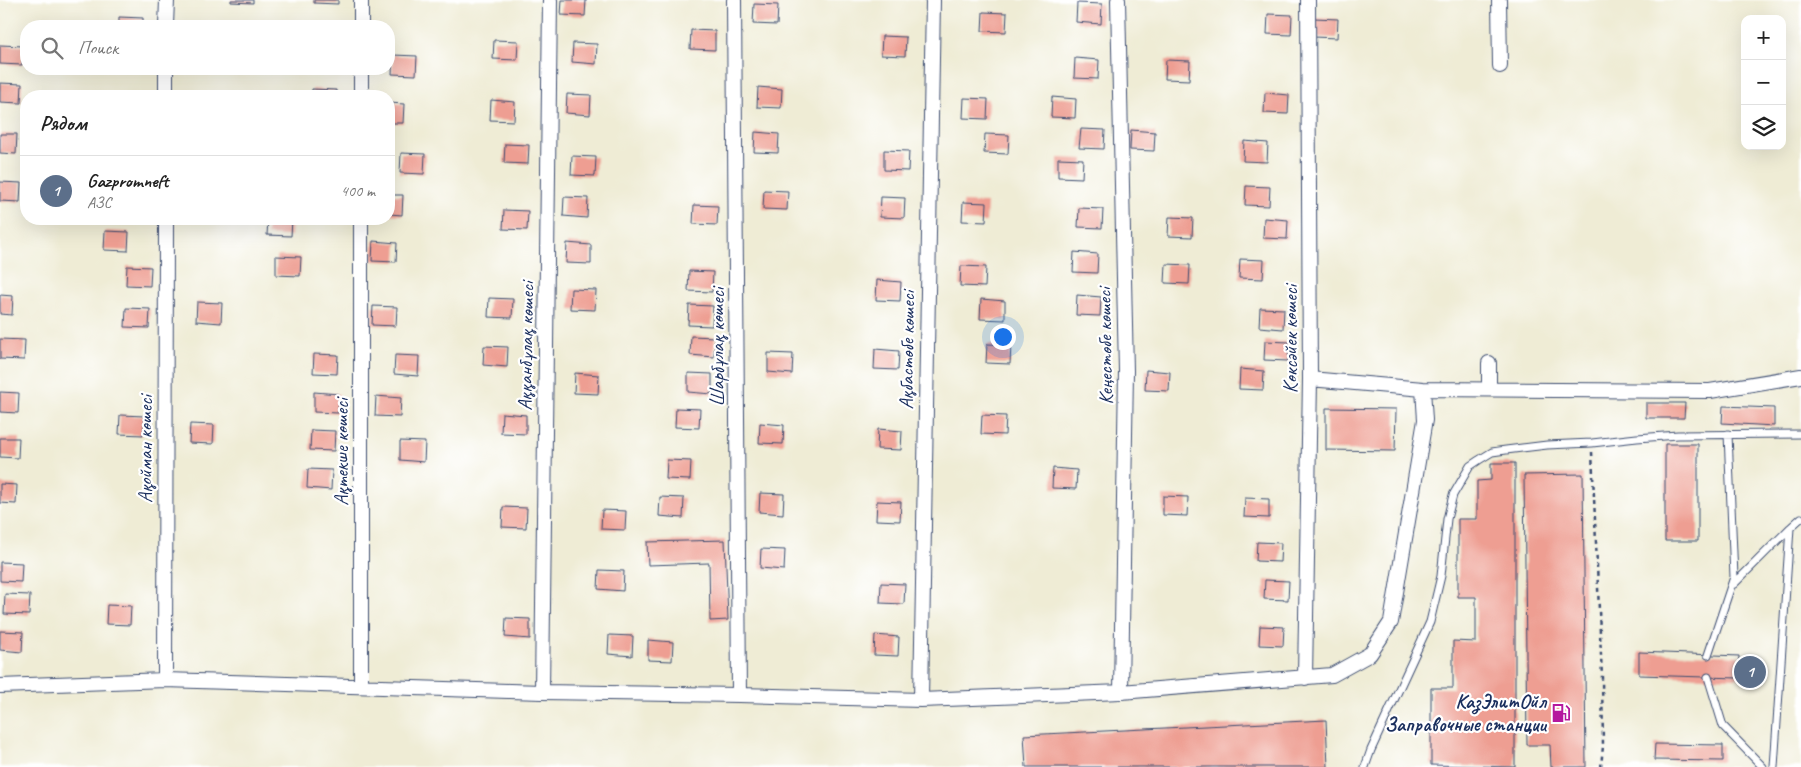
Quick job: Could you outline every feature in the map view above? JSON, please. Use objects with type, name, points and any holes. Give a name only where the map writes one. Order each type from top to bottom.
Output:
[{"type":"street","points":[[166,0],[166,20]]},
{"type":"street","points":[[361,0],[361,20]]},
{"type":"street","name":"Аққанбұлақ көшесі","points":[[542,692],[550,0]]},
{"type":"street","name":"Шарбұлақ көшесі","points":[[734,0],[739,695]]},
{"type":"street","name":"Ақбастөбе көшесі","points":[[921,700],[933,0]]},
{"type":"street","name":"Кеңестөбе көшесі","points":[[1118,0],[1126,371],[1121,692]]},
{"type":"street","name":"Көксәйек көшесі","points":[[1305,678],[1310,379],[1308,0]]},
{"type":"street","points":[[1499,0],[1500,66]]},
{"type":"street","points":[[166,75],[166,90]]},
{"type":"street","points":[[361,75],[361,90]]},
{"type":"street","name":"Ақойман көшесі","points":[[165,680],[166,225]]},
{"type":"street","name":"Ақтекше көшесі","points":[[361,225],[361,686]]},
{"type":"street","points":[[1489,363],[1489,390]]},
{"type":"street","points":[[1310,379],[1423,389],[1710,391],[1801,376]]},
{"type":"street","points":[[0,686],[165,680],[542,692],[921,700],[1121,692],[1332,675],[1370,654],[1391,622],[1424,420],[1423,389]]},
{"type":"lane","points":[[1708,655],[1733,584],[1734,566],[1728,434]]},
{"type":"lane","points":[[1365,767],[1370,750],[1430,622],[1442,576],[1447,519],[1453,495],[1470,466],[1492,452],[1546,445],[1653,437],[1801,434]]},
{"type":"lane","points":[[1733,584],[1801,518]]},
{"type":"lane","points":[[1774,767],[1790,528]]},
{"type":"lane","points":[[1708,677],[1723,726],[1764,767]]},
{"type":"path","points":[[1592,443],[1602,678],[1603,746],[1601,767]]},
{"type":"building","points":[[231,0],[253,0],[253,3],[231,2]]},
{"type":"building","points":[[314,0],[338,0],[338,4],[314,3]]},
{"type":"building","points":[[562,0],[586,0],[585,16],[561,15]]},
{"type":"building","points":[[1077,3],[1102,4],[1101,24],[1076,22]]},
{"type":"building","points":[[754,4],[778,5],[777,25],[753,24]]},
{"type":"building","points":[[983,12],[1007,13],[1006,32],[982,31]]},
{"type":"building","points":[[1268,14],[1292,15],[1291,35],[1267,34]]},
{"type":"building","points":[[119,17],[143,18],[143,20],[119,20]]},
{"type":"building","points":[[1314,18],[1338,19],[1337,38],[1313,37]]},
{"type":"building","points":[[691,30],[715,31],[715,50],[690,49]]},
{"type":"building","points":[[882,36],[906,37],[905,56],[881,55]]},
{"type":"building","points":[[494,40],[518,41],[517,60],[493,59]]},
{"type":"building","points":[[573,43],[597,44],[596,64],[572,62]]},
{"type":"building","points":[[0,45],[20,46],[20,65],[0,64]]},
{"type":"building","points":[[395,55],[417,56],[416,75],[395,74]]},
{"type":"building","points":[[1075,58],[1099,60],[1098,79],[1074,78]]},
{"type":"building","points":[[1166,60],[1190,61],[1189,80],[1165,79]]},
{"type":"building","points":[[0,83],[22,84],[20,103],[0,102]]},
{"type":"building","points":[[758,87],[782,89],[781,108],[757,107]]},
{"type":"building","points":[[1265,93],[1289,95],[1288,114],[1264,113]]},
{"type":"building","points":[[567,94],[591,95],[590,115],[566,113]]},
{"type":"building","points":[[1052,97],[1076,99],[1075,118],[1051,117]]},
{"type":"building","points":[[964,98],[988,99],[987,119],[963,118]]},
{"type":"building","points":[[491,100],[515,102],[514,121],[490,120]]},
{"type":"building","points":[[395,103],[404,104],[403,123],[395,123]]},
{"type":"building","points":[[1081,129],[1105,130],[1104,149],[1079,148]]},
{"type":"building","points":[[1131,130],[1155,132],[1154,151],[1130,150]]},
{"type":"building","points":[[755,132],[779,134],[778,153],[754,152]]},
{"type":"building","points":[[0,134],[17,134],[16,154],[0,153]]},
{"type":"building","points":[[985,134],[1009,135],[1008,154],[984,153]]},
{"type":"building","points":[[1244,141],[1268,143],[1267,162],[1243,161]]},
{"type":"building","points":[[505,144],[529,145],[528,164],[504,163]]},
{"type":"building","points":[[884,150],[909,151],[908,171],[884,170]]},
{"type":"building","points":[[401,153],[425,154],[424,174],[400,173]]},
{"type":"building","points":[[572,156],[596,157],[595,176],[571,175]]},
{"type":"building","points":[[1058,158],[1083,159],[1082,178],[1058,177]]},
{"type":"building","points":[[0,182],[20,183],[20,202],[0,201]]},
{"type":"building","points":[[1246,186],[1270,187],[1269,206],[1245,205]]},
{"type":"building","points":[[764,190],[788,191],[787,210],[763,209]]},
{"type":"building","points":[[395,195],[403,195],[402,215],[395,214]]},
{"type":"building","points":[[564,197],[588,198],[587,218],[563,216]]},
{"type":"building","points":[[881,197],[905,198],[904,218],[880,217]]},
{"type":"building","points":[[963,202],[987,203],[986,222],[962,221]]},
{"type":"building","points":[[694,205],[718,206],[717,225],[693,224]]},
{"type":"building","points":[[1079,208],[1103,209],[1102,228],[1078,227]]},
{"type":"building","points":[[504,210],[528,211],[527,230],[503,229]]},
{"type":"building","points":[[1169,217],[1193,218],[1192,237],[1168,236]]},
{"type":"building","points":[[1264,218],[1288,220],[1287,239],[1263,238]]},
{"type":"building","points":[[268,225],[292,225],[291,236],[267,235]]},
{"type":"building","points":[[105,231],[129,232],[128,251],[104,250]]},
{"type":"building","points":[[373,241],[397,243],[396,262],[372,261]]},
{"type":"building","points":[[567,243],[591,245],[591,264],[566,263]]},
{"type":"building","points":[[1074,252],[1098,254],[1097,273],[1073,272]]},
{"type":"building","points":[[276,256],[301,257],[300,276],[276,275]]},
{"type":"building","points":[[1240,259],[1264,260],[1263,279],[1239,278]]},
{"type":"building","points":[[1166,264],[1190,265],[1189,284],[1165,283]]},
{"type":"building","points":[[127,266],[151,267],[150,286],[126,285]]},
{"type":"building","points":[[961,266],[986,267],[985,287],[960,286]]},
{"type":"building","points":[[689,271],[713,272],[712,292],[688,291]]},
{"type":"building","points":[[877,280],[901,282],[900,301],[876,300]]},
{"type":"building","points":[[571,289],[596,290],[595,310],[570,309]]},
{"type":"building","points":[[0,295],[13,296],[12,315],[0,314]]},
{"type":"building","points":[[1077,295],[1101,297],[1100,316],[1076,315]]},
{"type":"building","points":[[489,298],[513,299],[512,318],[488,317]]},
{"type":"building","points":[[981,299],[1005,301],[1005,320],[980,319]]},
{"type":"building","points":[[197,302],[222,303],[221,323],[196,321]]},
{"type":"building","points":[[689,305],[713,306],[712,326],[688,325]]},
{"type":"building","points":[[373,306],[397,307],[396,326],[372,325]]},
{"type":"building","points":[[126,308],[150,309],[149,328],[125,327]]},
{"type":"building","points":[[1260,308],[1284,309],[1283,329],[1259,327]]},
{"type":"building","points":[[691,336],[715,337],[714,357],[690,355]]},
{"type":"building","points":[[0,339],[25,340],[24,360],[0,359]]},
{"type":"building","points":[[1265,341],[1289,342],[1288,361],[1264,360]]},
{"type":"building","points":[[987,344],[1011,345],[1010,364],[986,363]]},
{"type":"building","points":[[484,346],[508,347],[507,367],[483,365]]},
{"type":"building","points":[[875,349],[899,351],[898,370],[874,369]]},
{"type":"building","points":[[768,353],[793,354],[792,374],[768,372]]},
{"type":"building","points":[[314,354],[338,355],[337,374],[313,373]]},
{"type":"building","points":[[395,355],[419,356],[418,376],[394,374]]},
{"type":"building","points":[[1240,369],[1264,371],[1263,390],[1239,389]]},
{"type":"building","points":[[1146,370],[1170,372],[1169,391],[1145,390]]},
{"type":"building","points":[[575,373],[599,375],[598,394],[574,393]]},
{"type":"building","points":[[688,373],[712,374],[712,394],[688,392]]},
{"type":"building","points":[[0,392],[19,393],[18,413],[0,412]]},
{"type":"building","points":[[314,392],[339,394],[338,413],[314,412]]},
{"type":"building","points":[[376,396],[401,398],[400,417],[375,416]]},
{"type":"building","points":[[1646,403],[1685,403],[1684,418],[1646,418]]},
{"type":"building","points":[[1723,406],[1774,408],[1774,426],[1722,423]]},
{"type":"building","points":[[676,408],[700,409],[699,428],[675,427]]},
{"type":"building","points":[[1326,408],[1396,409],[1395,451],[1326,450]]},
{"type":"building","points":[[502,413],[526,415],[526,434],[501,433]]},
{"type":"building","points":[[120,415],[145,416],[143,435],[119,434]]},
{"type":"building","points":[[982,415],[1006,416],[1005,435],[981,434]]},
{"type":"building","points":[[760,423],[784,425],[783,444],[759,443]]},
{"type":"building","points":[[190,424],[214,425],[213,444],[189,443]]},
{"type":"building","points":[[878,429],[902,431],[901,450],[877,449]]},
{"type":"building","points":[[311,430],[335,431],[334,451],[310,450]]},
{"type":"building","points":[[0,438],[19,438],[18,458],[0,457]]},
{"type":"building","points":[[400,441],[425,442],[424,462],[400,460]]},
{"type":"building","points":[[1665,444],[1698,444],[1698,541],[1665,541]]},
{"type":"building","points":[[667,460],[691,461],[690,480],[666,479]]},
{"type":"building","points":[[1491,463],[1515,463],[1515,767],[1431,765],[1431,688],[1453,688],[1453,641],[1476,642],[1476,597],[1458,597],[1458,519],[1477,519],[1477,481],[1491,480]]},
{"type":"building","points":[[1053,468],[1077,470],[1076,489],[1052,488]]},
{"type":"building","points":[[308,469],[332,470],[331,490],[307,488]]},
{"type":"building","points":[[1583,474],[1586,767],[1551,767],[1550,745],[1527,745],[1524,475]]},
{"type":"building","points":[[0,484],[17,485],[16,504],[0,503]]},
{"type":"building","points":[[760,493],[784,494],[783,514],[759,512]]},
{"type":"building","points":[[1163,496],[1188,497],[1187,516],[1163,515]]},
{"type":"building","points":[[660,497],[684,498],[683,518],[659,516]]},
{"type":"building","points":[[1245,498],[1269,499],[1269,518],[1244,517]]},
{"type":"building","points":[[877,501],[901,502],[900,521],[876,520]]},
{"type":"building","points":[[503,507],[527,508],[526,528],[502,527]]},
{"type":"building","points":[[602,510],[626,511],[625,530],[601,529]]},
{"type":"building","points":[[725,540],[728,620],[710,621],[709,563],[648,565],[647,542]]},
{"type":"building","points":[[1257,542],[1281,543],[1280,562],[1256,561]]},
{"type":"building","points":[[761,549],[785,550],[784,570],[760,568]]},
{"type":"building","points":[[0,562],[22,563],[21,582],[0,581]]},
{"type":"building","points":[[599,570],[624,571],[623,591],[598,589]]},
{"type":"building","points":[[1265,580],[1289,581],[1288,600],[1264,599]]},
{"type":"building","points":[[881,583],[905,584],[904,604],[880,603]]},
{"type":"building","points":[[5,594],[30,595],[29,615],[4,614]]},
{"type":"building","points":[[107,605],[131,606],[130,625],[106,624]]},
{"type":"building","points":[[506,618],[530,619],[530,639],[505,637]]},
{"type":"building","points":[[1260,626],[1284,627],[1283,646],[1259,645]]},
{"type":"building","points":[[0,631],[23,632],[22,652],[0,650]]},
{"type":"building","points":[[609,635],[633,636],[632,656],[608,654]]},
{"type":"building","points":[[875,635],[899,637],[898,656],[874,655]]},
{"type":"building","points":[[648,640],[673,642],[672,661],[648,660]]},
{"type":"building","points":[[1639,652],[1739,656],[1738,678],[1639,675]]},
{"type":"building","points":[[1326,720],[1328,767],[1026,767],[1024,735]]},
{"type":"building","points":[[1655,744],[1723,745],[1723,761],[1654,760]]},
{"type":"place","name":"Gazpromneft","points":[[1750,672]]},
{"type":"place","name":"КазЭлитОйл Заправочные станции","points":[[1561,713]]}]
